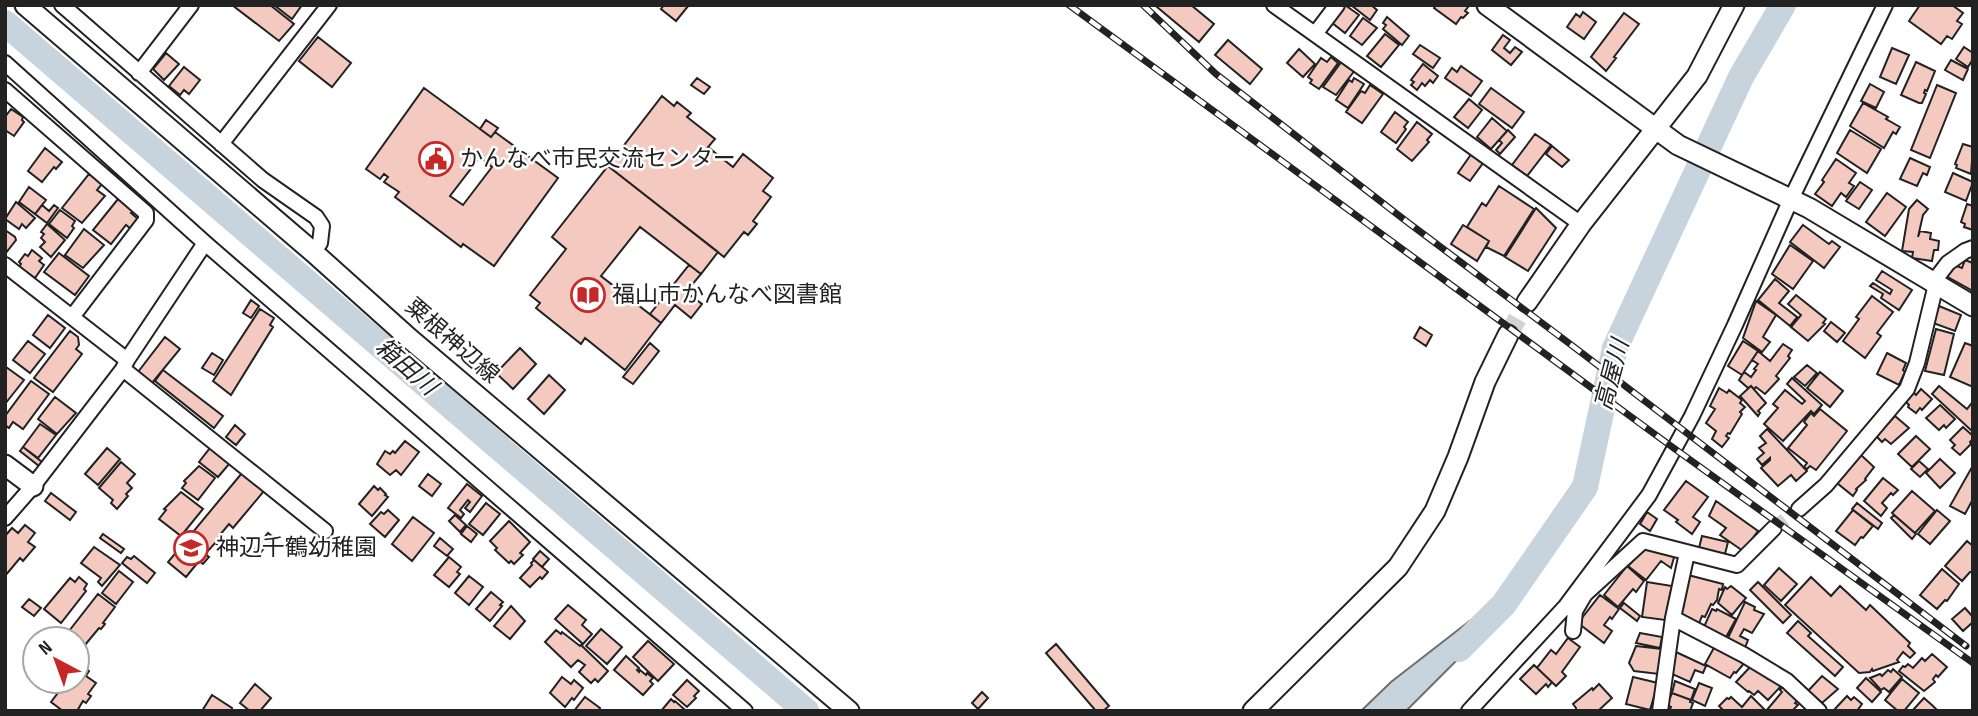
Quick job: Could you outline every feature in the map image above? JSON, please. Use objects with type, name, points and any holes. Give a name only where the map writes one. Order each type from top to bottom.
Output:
[{"type":"street","name":"粟根神辺線","points":[[25,5],[313,252],[410,339],[849,711]]},
{"type":"street","points":[[61,5],[263,180],[316,217],[322,226],[320,243],[313,252]]},
{"type":"street","points":[[139,73],[191,5]]},
{"type":"street","points":[[221,144],[330,5]]},
{"type":"street","points":[[1274,5],[1581,224]]},
{"type":"street","points":[[1315,34],[1337,5]]},
{"type":"street","points":[[1488,5],[1678,145],[1789,198],[1973,306]]},
{"type":"street","points":[[1527,302],[1581,224],[1697,76],[1734,5]]},
{"type":"street","points":[[1469,711],[1566,607],[1649,495],[1692,416],[1735,325],[1789,198],[1885,5]]},
{"type":"street","points":[[5,63],[205,243],[745,711]]},
{"type":"street","points":[[5,90],[146,213],[146,220],[72,317]]},
{"type":"street","points":[[5,518],[33,486],[125,365],[205,243]]},
{"type":"street","points":[[1799,509],[1826,485],[1907,389],[1917,363],[1938,276],[1948,262],[1973,248]]},
{"type":"street","points":[[5,265],[72,317],[125,365],[325,531]]},
{"type":"street","points":[[1253,711],[1398,567],[1435,511],[1485,382],[1508,335]]},
{"type":"street","points":[[5,465],[33,486]]},
{"type":"street","points":[[1573,631],[1575,611],[1585,594],[1643,541],[1737,565],[1774,528]]},
{"type":"street","points":[[1661,711],[1673,618],[1687,553]]},
{"type":"street","points":[[1673,618],[1787,681],[1819,711]]},
{"type":"shaded area","points":[[1476,616],[1489,628],[1406,711],[1361,711],[1391,682]]},
{"type":"building","points":[[232,5],[270,5],[294,24],[279,41]]},
{"type":"building","points":[[274,5],[302,5],[292,19]]},
{"type":"building","points":[[664,5],[689,5],[676,21],[661,9]]},
{"type":"building","points":[[1191,5],[1214,24],[1199,42],[1157,7]]},
{"type":"building","points":[[1345,5],[1359,15],[1345,33],[1331,22]]},
{"type":"building","points":[[1351,5],[1371,5],[1377,10],[1370,20]]},
{"type":"building","points":[[1436,5],[1465,5],[1468,7],[1465,11],[1468,13],[1456,24],[1434,8]]},
{"type":"building","points":[[1920,5],[1952,5],[1963,13],[1957,21],[1962,24],[1952,39],[1947,36],[1941,44],[1909,21]]},
{"type":"building","points":[[1583,12],[1596,22],[1584,39],[1567,27],[1576,14],[1580,17]]},
{"type":"building","points":[[1624,13],[1639,24],[1606,71],[1591,57]]},
{"type":"building","points":[[1387,17],[1409,36],[1402,45],[1383,29]]},
{"type":"building","points":[[1363,18],[1377,28],[1362,45],[1350,36]]},
{"type":"building","points":[[1385,34],[1399,45],[1381,67],[1367,56]]},
{"type":"building","points":[[1503,35],[1510,40],[1504,48],[1510,53],[1515,47],[1522,52],[1511,65],[1492,50]]},
{"type":"building","points":[[318,37],[351,63],[332,87],[299,61]]},
{"type":"building","points":[[1228,40],[1262,69],[1250,84],[1215,55]]},
{"type":"building","points":[[1420,45],[1440,58],[1433,68],[1413,54]]},
{"type":"building","points":[[1964,47],[1973,53],[1968,67],[1956,59]]},
{"type":"building","points":[[1892,48],[1909,55],[1896,84],[1880,77]]},
{"type":"building","points":[[1299,49],[1315,64],[1303,77],[1287,63]]},
{"type":"building","points":[[166,53],[179,64],[164,80],[153,69]]},
{"type":"building","points":[[1331,57],[1338,63],[1319,89],[1310,83],[1312,80],[1308,77],[1321,58],[1327,62]]},
{"type":"building","points":[[1951,60],[1968,69],[1963,80],[1945,70]]},
{"type":"building","points":[[1342,61],[1355,70],[1336,95],[1323,87]]},
{"type":"building","points":[[1916,62],[1935,71],[1927,91],[1925,90],[1922,103],[1901,95]]},
{"type":"building","points":[[1423,64],[1438,76],[1433,83],[1430,80],[1425,86],[1422,83],[1417,90],[1411,85],[1414,82],[1411,80]]},
{"type":"building","points":[[1461,66],[1482,81],[1471,96],[1445,78],[1452,68],[1457,72]]},
{"type":"building","points":[[184,67],[200,80],[189,94],[184,90],[180,95],[169,86]]},
{"type":"building","points":[[697,78],[710,87],[704,94],[691,85]]},
{"type":"building","points":[[1354,78],[1364,84],[1348,108],[1336,100],[1349,80],[1352,82]]},
{"type":"building","points":[[1870,84],[1884,92],[1876,108],[1861,101]]},
{"type":"building","points":[[1370,85],[1383,94],[1362,123],[1346,112],[1361,91],[1365,93]]},
{"type":"building","points":[[1937,85],[1956,93],[1930,158],[1911,150]]},
{"type":"building","points":[[424,88],[491,137],[495,132],[558,178],[494,266],[463,244],[461,247],[395,197],[399,192],[384,182],[388,177],[384,174],[380,179],[366,169]],"holes":[[[480,157],[492,167],[463,205],[450,196]]]},
{"type":"building","points":[[1491,88],[1524,112],[1512,128],[1479,104]]},
{"type":"building","points":[[662,96],[674,106],[677,102],[691,113],[687,117],[715,139],[708,147],[733,167],[743,154],[773,178],[763,191],[771,197],[753,221],[757,224],[748,235],[744,232],[724,257],[608,166]]},
{"type":"building","points":[[1469,99],[1482,110],[1468,128],[1454,117]]},
{"type":"building","points":[[1863,103],[1900,127],[1896,134],[1893,132],[1884,148],[1850,126]]},
{"type":"building","points":[[11,109],[23,117],[24,122],[14,136],[5,130],[5,117]]},
{"type":"building","points":[[1395,112],[1408,122],[1396,143],[1381,132]]},
{"type":"building","points":[[1492,118],[1507,131],[1491,149],[1477,137]]},
{"type":"building","points":[[486,120],[498,128],[491,137],[480,129]]},
{"type":"building","points":[[1417,122],[1432,134],[1427,140],[1429,142],[1412,161],[1397,149]]},
{"type":"building","points":[[1508,130],[1515,137],[1500,154],[1496,150],[1502,143],[1499,140]]},
{"type":"building","points":[[1850,130],[1881,149],[1867,173],[1837,153]]},
{"type":"building","points":[[1535,134],[1551,145],[1527,176],[1512,165]]},
{"type":"building","points":[[1963,144],[1973,147],[1971,174],[1956,168]]},
{"type":"building","points":[[1552,146],[1569,160],[1562,167],[1546,154]]},
{"type":"building","points":[[45,148],[62,162],[56,169],[54,167],[42,182],[28,171]]},
{"type":"building","points":[[1472,153],[1483,163],[1470,181],[1458,173]]},
{"type":"building","points":[[1910,158],[1930,167],[1927,175],[1923,173],[1917,186],[1900,179]]},
{"type":"building","points":[[1836,159],[1856,173],[1849,183],[1854,186],[1846,197],[1841,193],[1832,206],[1815,194]]},
{"type":"building","points":[[608,166],[718,252],[701,274],[640,227],[601,276],[661,323],[625,370],[585,338],[581,344],[536,308],[540,303],[530,295],[566,249],[552,237]]},
{"type":"building","points":[[1953,173],[1973,182],[1966,201],[1945,192]]},
{"type":"building","points":[[89,174],[102,184],[97,190],[105,196],[82,223],[62,208]]},
{"type":"building","points":[[1860,182],[1872,190],[1859,209],[1846,201]]},
{"type":"building","points":[[1499,186],[1534,209],[1504,256],[1486,247],[1489,241],[1467,227],[1482,203],[1486,206]]},
{"type":"building","points":[[29,187],[46,200],[35,214],[19,202]]},
{"type":"building","points":[[1887,193],[1906,207],[1885,236],[1866,222]]},
{"type":"building","points":[[118,199],[133,211],[131,213],[138,219],[131,229],[126,225],[111,244],[93,230]]},
{"type":"building","points":[[1917,200],[1928,209],[1923,215],[1918,237],[1920,231],[1931,233],[1930,239],[1939,241],[1932,261],[1912,258],[1913,252],[1902,251],[1909,209]]},
{"type":"building","points":[[16,202],[35,218],[26,228],[22,224],[19,229],[5,219]]},
{"type":"building","points":[[1967,204],[1973,206],[1973,230],[1964,227],[1965,224],[1961,222]]},
{"type":"building","points":[[42,205],[49,211],[54,205],[58,208],[47,223],[35,214]]},
{"type":"building","points":[[1536,208],[1556,228],[1528,271],[1505,257]]},
{"type":"building","points":[[60,210],[75,221],[67,238],[49,224]]},
{"type":"building","points":[[47,224],[65,240],[51,257],[40,247],[45,242],[41,238],[44,234],[41,232]]},
{"type":"building","points":[[1463,225],[1489,241],[1477,261],[1451,244]]},
{"type":"building","points":[[1803,225],[1829,244],[1832,241],[1840,247],[1824,268],[1790,242]]},
{"type":"building","points":[[84,229],[104,245],[83,268],[65,255]]},
{"type":"building","points":[[5,230],[16,240],[5,254]]},
{"type":"building","points":[[1790,245],[1813,261],[1793,289],[1772,274]]},
{"type":"building","points":[[32,250],[42,258],[39,261],[44,265],[35,278],[19,267],[25,254],[28,256]]},
{"type":"building","points":[[59,253],[89,276],[75,295],[44,272]]},
{"type":"building","points":[[1965,260],[1973,263],[1973,291],[1946,276],[1954,265],[1962,268]]},
{"type":"building","points":[[689,265],[701,274],[686,292],[702,304],[691,318],[675,305],[661,323],[650,314]]},
{"type":"building","points":[[1882,271],[1912,290],[1899,310],[1881,298],[1883,294],[1870,286],[1873,283],[1890,294],[1892,290],[1876,280]]},
{"type":"building","points":[[1775,279],[1789,291],[1779,303],[1797,317],[1790,326],[1758,300]]},
{"type":"building","points":[[1796,295],[1826,319],[1823,323],[1825,324],[1808,341],[1791,327],[1801,315],[1788,304]]},
{"type":"building","points":[[1872,296],[1893,312],[1877,333],[1881,336],[1865,358],[1843,341]]},
{"type":"building","points":[[251,300],[259,306],[251,318],[243,313]]},
{"type":"building","points":[[1756,301],[1776,315],[1763,337],[1770,342],[1762,352],[1743,338]]},
{"type":"building","points":[[1939,306],[1961,315],[1955,331],[1933,323]]},
{"type":"building","points":[[260,309],[274,318],[270,325],[273,327],[231,395],[213,381]]},
{"type":"building","points":[[48,315],[65,328],[50,348],[33,335]]},
{"type":"building","points":[[1831,322],[1845,333],[1837,342],[1824,331]]},
{"type":"building","points":[[1420,327],[1432,335],[1426,346],[1414,338]]},
{"type":"building","points":[[1936,329],[1954,334],[1944,375],[1925,371]]},
{"type":"building","points":[[70,331],[78,337],[79,345],[76,349],[82,354],[53,392],[34,378]]},
{"type":"building","points":[[165,337],[180,349],[152,383],[138,372]]},
{"type":"building","points":[[28,341],[45,354],[30,373],[13,360]]},
{"type":"building","points":[[1743,341],[1758,351],[1742,375],[1728,366]]},
{"type":"building","points":[[650,343],[659,351],[633,384],[623,377]]},
{"type":"building","points":[[1965,343],[1973,346],[1973,387],[1950,377]]},
{"type":"building","points":[[1783,344],[1792,350],[1788,356],[1790,358],[1776,376],[1779,379],[1765,394],[1756,387],[1748,388],[1739,380],[1744,372],[1751,377],[1756,370],[1754,369],[1758,364],[1752,360],[1758,351],[1770,361]]},
{"type":"building","points":[[520,348],[536,364],[513,389],[496,373]]},
{"type":"building","points":[[212,353],[223,360],[214,375],[202,368]]},
{"type":"building","points":[[1887,353],[1906,363],[1899,385],[1877,374]]},
{"type":"building","points":[[1807,365],[1817,373],[1805,386],[1794,377]]},
{"type":"building","points":[[5,367],[24,380],[5,404]]},
{"type":"building","points":[[163,370],[223,416],[214,428],[155,381]]},
{"type":"building","points":[[1820,372],[1843,391],[1830,407],[1807,388]]},
{"type":"building","points":[[549,375],[565,390],[544,414],[528,399]]},
{"type":"building","points":[[1792,378],[1822,405],[1814,414],[1811,411],[1783,441],[1764,424],[1778,408],[1773,404],[1785,390],[1802,404],[1805,401],[1787,384]]},
{"type":"building","points":[[31,381],[49,394],[23,429],[13,422],[9,428],[5,425],[5,416]]},
{"type":"building","points":[[1751,386],[1766,403],[1758,411],[1758,416],[1740,396]]},
{"type":"building","points":[[1939,386],[1967,409],[1971,404],[1973,406],[1973,432],[1932,394]]},
{"type":"building","points":[[1719,388],[1727,393],[1729,390],[1742,400],[1740,403],[1745,407],[1722,447],[1712,439],[1716,431],[1706,423],[1715,409],[1710,406]]},
{"type":"building","points":[[1921,389],[1932,399],[1916,413],[1905,401],[1913,392],[1916,395]]},
{"type":"building","points":[[55,397],[76,413],[57,434],[38,419]]},
{"type":"building","points":[[1940,405],[1955,419],[1946,428],[1944,425],[1939,430],[1926,418]]},
{"type":"building","points":[[1820,409],[1847,431],[1816,470],[1810,466],[1807,469],[1804,467],[1807,463],[1788,448],[1807,425],[1804,422],[1811,413],[1814,416]]},
{"type":"building","points":[[1895,416],[1909,428],[1891,444],[1885,439],[1882,442],[1876,436]]},
{"type":"building","points":[[40,424],[56,435],[38,458],[23,447]]},
{"type":"building","points":[[235,425],[245,434],[236,445],[226,437]]},
{"type":"building","points":[[1963,427],[1973,439],[1960,455],[1952,448],[1955,445],[1950,440]]},
{"type":"building","points":[[1767,429],[1807,471],[1796,481],[1791,475],[1778,486],[1761,468],[1770,460],[1762,465],[1757,459],[1764,453],[1759,448],[1766,443],[1760,436]]},
{"type":"building","points":[[1916,436],[1930,449],[1912,467],[1898,454]]},
{"type":"building","points":[[405,441],[419,452],[401,475],[396,470],[390,475],[377,464],[385,451],[395,453]]},
{"type":"building","points":[[23,447],[42,462],[39,466],[20,451]]},
{"type":"building","points":[[107,448],[120,459],[98,485],[85,474]]},
{"type":"building","points":[[210,448],[230,463],[218,477],[199,462]]},
{"type":"building","points":[[1861,455],[1874,467],[1853,496],[1837,483]]},
{"type":"building","points":[[1940,459],[1955,473],[1940,488],[1926,473]]},
{"type":"building","points":[[1919,461],[1928,469],[1920,477],[1911,469]]},
{"type":"building","points":[[121,462],[135,474],[127,483],[132,488],[126,494],[128,496],[117,509],[111,503],[113,500],[99,488]]},
{"type":"building","points":[[199,466],[215,478],[198,500],[182,488],[186,483],[184,481]]},
{"type":"building","points":[[1972,467],[1973,499],[1965,514],[1950,506]]},
{"type":"building","points":[[242,473],[264,491],[233,528],[229,524],[219,536],[223,539],[205,554],[209,557],[203,564],[199,561],[186,577],[168,562]]},
{"type":"building","points":[[428,474],[441,484],[432,496],[419,486]]},
{"type":"building","points":[[1883,478],[1898,490],[1882,503],[1887,508],[1881,516],[1864,501]]},
{"type":"building","points":[[1686,481],[1708,497],[1693,517],[1700,522],[1692,534],[1664,510]]},
{"type":"building","points":[[467,484],[482,496],[470,512],[465,508],[470,502],[468,500],[460,510],[464,514],[461,518],[448,508]]},
{"type":"building","points":[[374,486],[378,490],[380,488],[388,497],[372,516],[359,504]]},
{"type":"building","points":[[1912,491],[1935,511],[1915,533],[1892,513]]},
{"type":"building","points":[[181,492],[203,509],[181,536],[159,519],[166,510],[164,509]]},
{"type":"building","points":[[51,493],[76,512],[70,520],[45,501]]},
{"type":"building","points":[[1716,501],[1758,531],[1743,551],[1720,535],[1726,528],[1709,516]]},
{"type":"building","points":[[486,503],[500,514],[483,535],[469,524]]},
{"type":"building","points":[[1857,503],[1882,523],[1878,529],[1852,509]]},
{"type":"building","points":[[388,510],[399,520],[385,537],[370,524],[381,512],[384,514]]},
{"type":"building","points":[[1853,510],[1873,526],[1855,545],[1836,531]]},
{"type":"building","points":[[1937,510],[1950,521],[1930,544],[1918,534]]},
{"type":"building","points":[[1647,512],[1657,519],[1650,531],[1640,524]]},
{"type":"building","points":[[455,515],[466,525],[460,532],[449,521]]},
{"type":"building","points":[[1894,515],[1916,534],[1912,539],[1891,518]]},
{"type":"building","points":[[413,517],[434,533],[412,561],[392,544]]},
{"type":"building","points":[[509,521],[530,542],[514,564],[511,561],[509,563],[495,550],[497,548],[490,541]]},
{"type":"building","points":[[25,525],[35,533],[28,542],[35,547],[23,561],[20,558],[5,576],[5,536],[12,528],[18,533]]},
{"type":"building","points":[[467,526],[477,534],[471,542],[461,534]]},
{"type":"building","points":[[268,533],[273,537],[257,557],[252,553]]},
{"type":"building","points":[[103,534],[124,549],[121,553],[100,538]]},
{"type":"building","points":[[1702,536],[1728,542],[1725,554],[1714,554],[1699,548]]},
{"type":"building","points":[[440,538],[453,549],[447,556],[434,546]]},
{"type":"building","points":[[1967,541],[1973,546],[1973,572],[1962,581],[1945,566]]},
{"type":"building","points":[[94,547],[120,565],[102,586],[98,582],[101,578],[81,563]]},
{"type":"building","points":[[1646,547],[1675,554],[1671,568],[1661,561],[1646,580],[1628,566]]},
{"type":"building","points":[[540,551],[549,559],[542,567],[533,559]]},
{"type":"building","points":[[134,556],[155,573],[147,583],[122,563],[127,557],[131,559]]},
{"type":"building","points":[[449,557],[461,567],[457,572],[460,574],[449,587],[434,575]]},
{"type":"building","points":[[534,560],[548,572],[530,587],[520,578]]},
{"type":"building","points":[[1627,566],[1644,581],[1636,592],[1633,589],[1618,607],[1604,595]]},
{"type":"building","points":[[1779,568],[1797,584],[1781,601],[1764,585]]},
{"type":"building","points":[[1942,569],[1959,584],[1947,601],[1937,609],[1920,595]]},
{"type":"building","points":[[119,571],[133,582],[116,604],[102,593]]},
{"type":"building","points":[[1688,575],[1723,584],[1717,600],[1711,604],[1705,617],[1702,616],[1698,626],[1679,616],[1684,605],[1681,603]]},
{"type":"building","points":[[469,576],[483,587],[469,605],[455,593]]},
{"type":"building","points":[[79,577],[87,584],[84,589],[86,591],[61,623],[44,609],[70,578],[75,582]]},
{"type":"building","points":[[1811,577],[1831,596],[1840,586],[1866,610],[1870,605],[1910,643],[1908,646],[1915,653],[1910,658],[1903,652],[1897,660],[1899,662],[1859,673],[1785,605]]},
{"type":"building","points":[[1647,582],[1672,586],[1665,620],[1642,617]]},
{"type":"building","points":[[1758,582],[1791,615],[1783,623],[1750,590]]},
{"type":"building","points":[[1731,586],[1746,598],[1732,615],[1718,603],[1725,587],[1727,589]]},
{"type":"building","points":[[491,592],[503,602],[490,621],[476,609]]},
{"type":"building","points":[[98,594],[115,607],[103,623],[105,624],[91,638],[91,625],[74,625]]},
{"type":"building","points":[[1600,595],[1619,609],[1604,625],[1612,631],[1604,643],[1578,623]]},
{"type":"building","points":[[29,599],[41,608],[34,616],[22,607]]},
{"type":"building","points":[[1745,602],[1764,614],[1752,633],[1744,629],[1740,636],[1748,640],[1744,650],[1727,640]]},
{"type":"building","points":[[1624,603],[1640,616],[1637,621],[1620,608]]},
{"type":"building","points":[[568,605],[586,620],[582,625],[592,634],[583,644],[555,619]]},
{"type":"building","points":[[511,606],[525,621],[510,639],[494,626]]},
{"type":"building","points":[[1965,608],[1973,617],[1973,622],[1963,631],[1952,619]]},
{"type":"building","points":[[1712,609],[1736,619],[1725,639],[1703,629]]},
{"type":"building","points":[[1798,621],[1811,633],[1808,636],[1843,667],[1835,676],[1787,633]]},
{"type":"building","points":[[601,629],[622,647],[607,664],[586,646]]},
{"type":"building","points":[[556,630],[581,645],[608,671],[598,682],[595,679],[591,683],[579,672],[585,665],[578,660],[571,667],[545,642]]},
{"type":"building","points":[[1640,633],[1662,637],[1660,648],[1636,643]]},
{"type":"building","points":[[1568,638],[1580,647],[1562,672],[1566,676],[1556,686],[1537,668],[1551,650],[1556,654]]},
{"type":"building","points":[[648,641],[674,664],[658,681],[633,657]]},
{"type":"building","points":[[1056,644],[1109,706],[1103,711],[1096,711],[1046,653]]},
{"type":"building","points":[[1716,644],[1746,661],[1730,678],[1705,664]]},
{"type":"building","points":[[1636,646],[1662,649],[1659,674],[1634,671],[1629,663]]},
{"type":"building","points":[[1676,652],[1706,666],[1703,673],[1695,670],[1690,682],[1672,674]]},
{"type":"building","points":[[1932,654],[1947,667],[1938,677],[1936,675],[1933,679],[1935,682],[1924,691],[1899,671],[1908,664],[1913,668],[1922,658],[1925,661]]},
{"type":"building","points":[[626,656],[639,668],[639,672],[640,670],[646,675],[647,673],[653,678],[650,681],[653,684],[643,695],[614,670]]},
{"type":"building","points":[[1534,665],[1552,682],[1536,694],[1520,679]]},
{"type":"building","points":[[1752,665],[1768,679],[1772,675],[1782,685],[1768,700],[1758,691],[1754,695],[1736,682]]},
{"type":"building","points":[[1893,669],[1902,677],[1889,692],[1884,688],[1881,690],[1870,678],[1880,674],[1882,676]]},
{"type":"building","points":[[1822,676],[1838,689],[1822,703],[1808,691]]},
{"type":"building","points":[[562,677],[571,684],[574,680],[583,688],[565,707],[550,693]]},
{"type":"building","points":[[1633,677],[1658,683],[1650,710],[1626,704]]},
{"type":"building","points":[[1866,678],[1881,692],[1872,702],[1857,688]]},
{"type":"building","points":[[1902,679],[1919,693],[1904,711],[1898,711],[1885,700]]},
{"type":"building","points":[[687,680],[699,691],[687,707],[673,695]]},
{"type":"building","points":[[1675,681],[1695,689],[1691,700],[1672,693]]},
{"type":"building","points":[[1699,683],[1712,688],[1705,706],[1692,700]]},
{"type":"building","points":[[1785,683],[1798,700],[1795,703],[1798,705],[1792,711],[1766,711],[1782,692],[1780,690]]},
{"type":"building","points":[[255,684],[271,698],[260,711],[250,711],[240,703]]},
{"type":"building","points":[[1599,684],[1612,698],[1598,711],[1576,711],[1573,704]]},
{"type":"building","points":[[982,692],[988,698],[978,709],[972,703]]},
{"type":"building","points":[[1672,693],[1691,700],[1693,703],[1690,711],[1669,711],[1671,707],[1667,705]]},
{"type":"building","points":[[56,695],[91,696],[86,703],[83,701],[77,711],[63,711],[51,702]]},
{"type":"building","points":[[212,695],[232,708],[231,711],[202,711]]},
{"type":"building","points":[[1751,696],[1764,709],[1762,711],[1724,711],[1719,706],[1731,697],[1742,707]]},
{"type":"building","points":[[1847,696],[1851,700],[1854,697],[1862,704],[1857,711],[1833,711]]},
{"type":"building","points":[[585,697],[600,708],[598,711],[574,711]]},
{"type":"building","points":[[1924,698],[1933,706],[1938,711],[1912,711]]},
{"type":"building","points":[[671,699],[675,701],[684,709],[661,711]]},
{"type":"waterway","name":"高屋川","points":[[1459,649],[1504,604],[1585,487],[1615,348],[1741,77],[1783,5]]},
{"type":"waterway","name":"箱田川","points":[[5,23],[806,711]]},
{"type":"tunnel","points":[[1508,335],[1527,302]]},
{"type":"tunnel","points":[[1774,528],[1799,509]]},
{"type":"railway","points":[[1069,5],[1675,449],[1973,663]]},
{"type":"railway","points":[[1143,5],[1216,74],[1966,646]]},
{"type":"place","name":"かんなべ市民交流センター","points":[[436,159]]},
{"type":"place","name":"福山市かんなべ図書館","points":[[588,295]]},
{"type":"place","name":"神辺千鶴幼稚園","points":[[191,548]]}]
